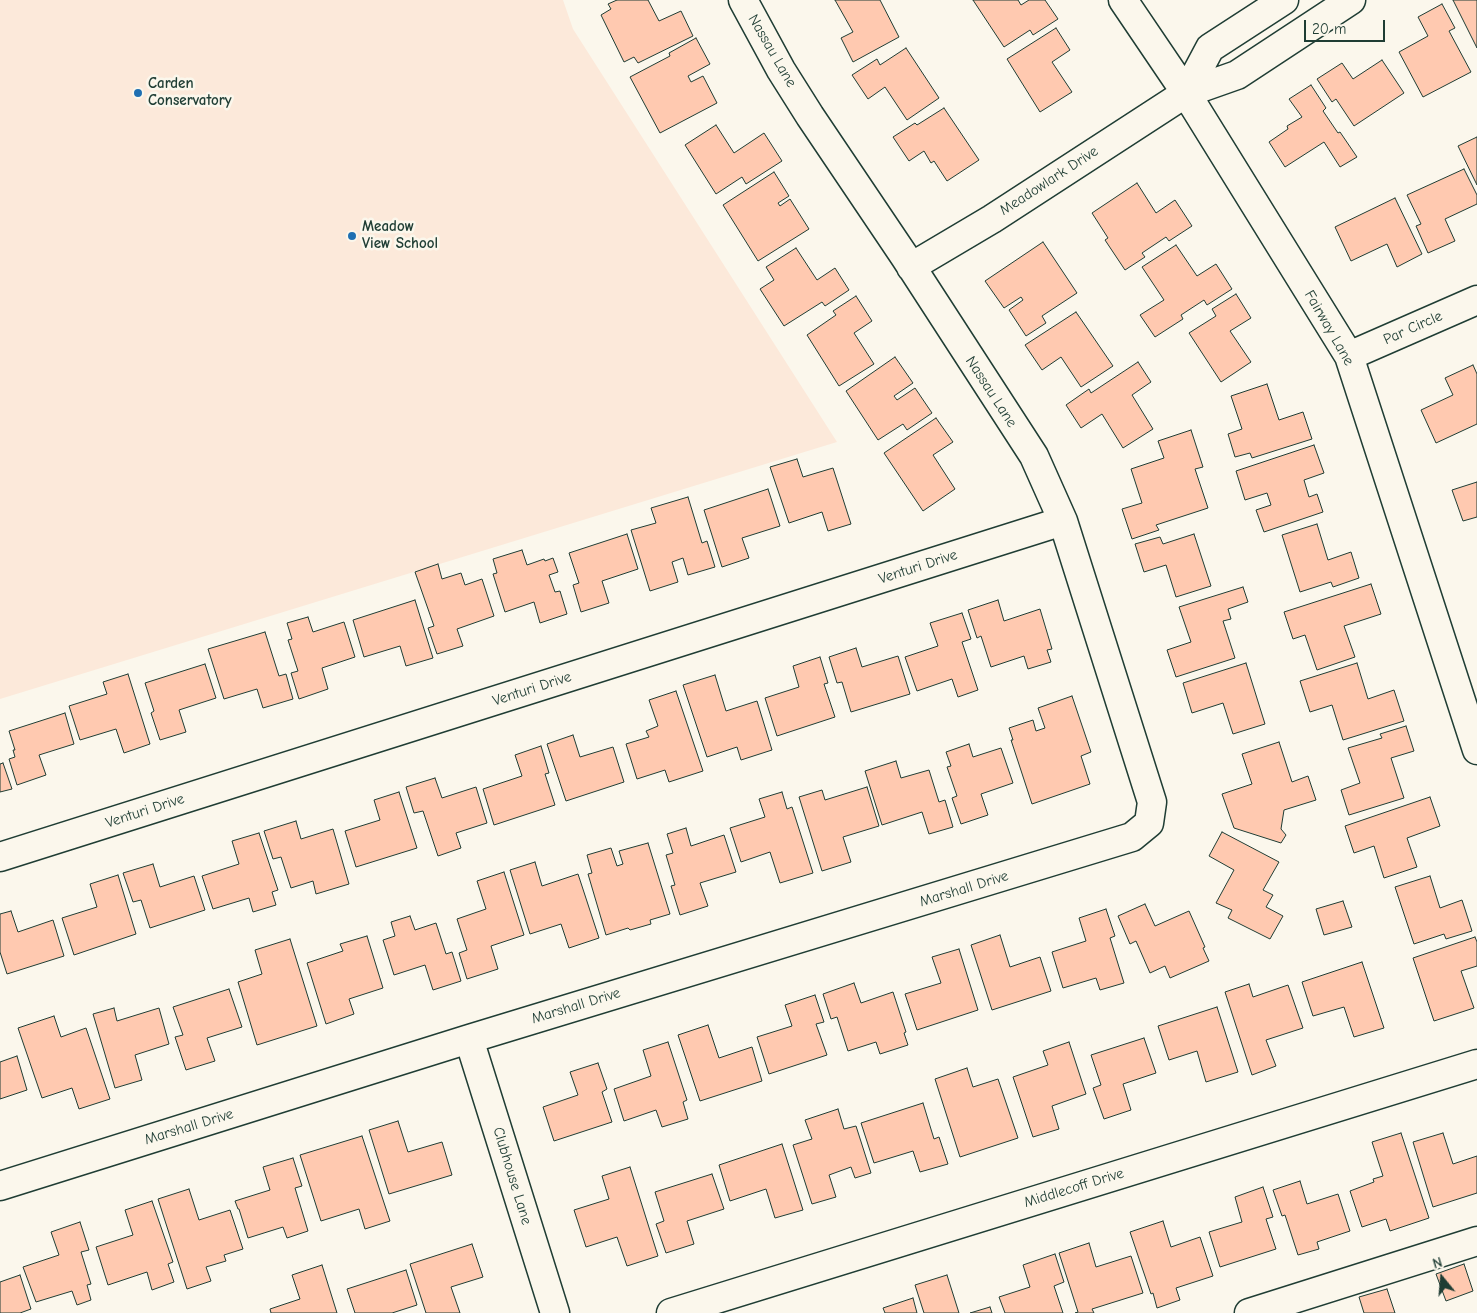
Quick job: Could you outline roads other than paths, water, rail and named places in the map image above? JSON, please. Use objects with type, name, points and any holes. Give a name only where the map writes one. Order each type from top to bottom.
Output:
[{"type":"street","name":"Nassau Lane","points":[[743,0],[781,70],[1034,456],[1063,521],[1152,802],[1149,823]]},
{"type":"street","name":"Fairway Lane","points":[[1123,0],[1186,93],[1349,356],[1477,750]]},
{"type":"street","name":"Meadowlark Drive","points":[[1186,93],[1210,48],[1284,0]]},
{"type":"street","name":"Meadowlark Drive","points":[[911,268],[1186,93],[1237,75],[1351,0]]},
{"type":"street","name":"Par Circle","points":[[1349,356],[1477,300]]},
{"type":"street","name":"Venturi Drive","points":[[0,857],[1063,521]]},
{"type":"street","name":"Marshall Drive","points":[[0,1186],[469,1039],[1132,837],[1149,823]]},
{"type":"street","name":"Clubhouse Lane","points":[[469,1039],[555,1313]]},
{"type":"street","name":"Middlecoff Drive","points":[[671,1313],[1477,1064]]},
{"type":"street","points":[[1249,1313],[1477,1241]]},
{"type":"place","name":"Carden Conservatory","points":[[138,93]]},
{"type":"place","name":"Meadow View School","points":[[352,236]]}]
